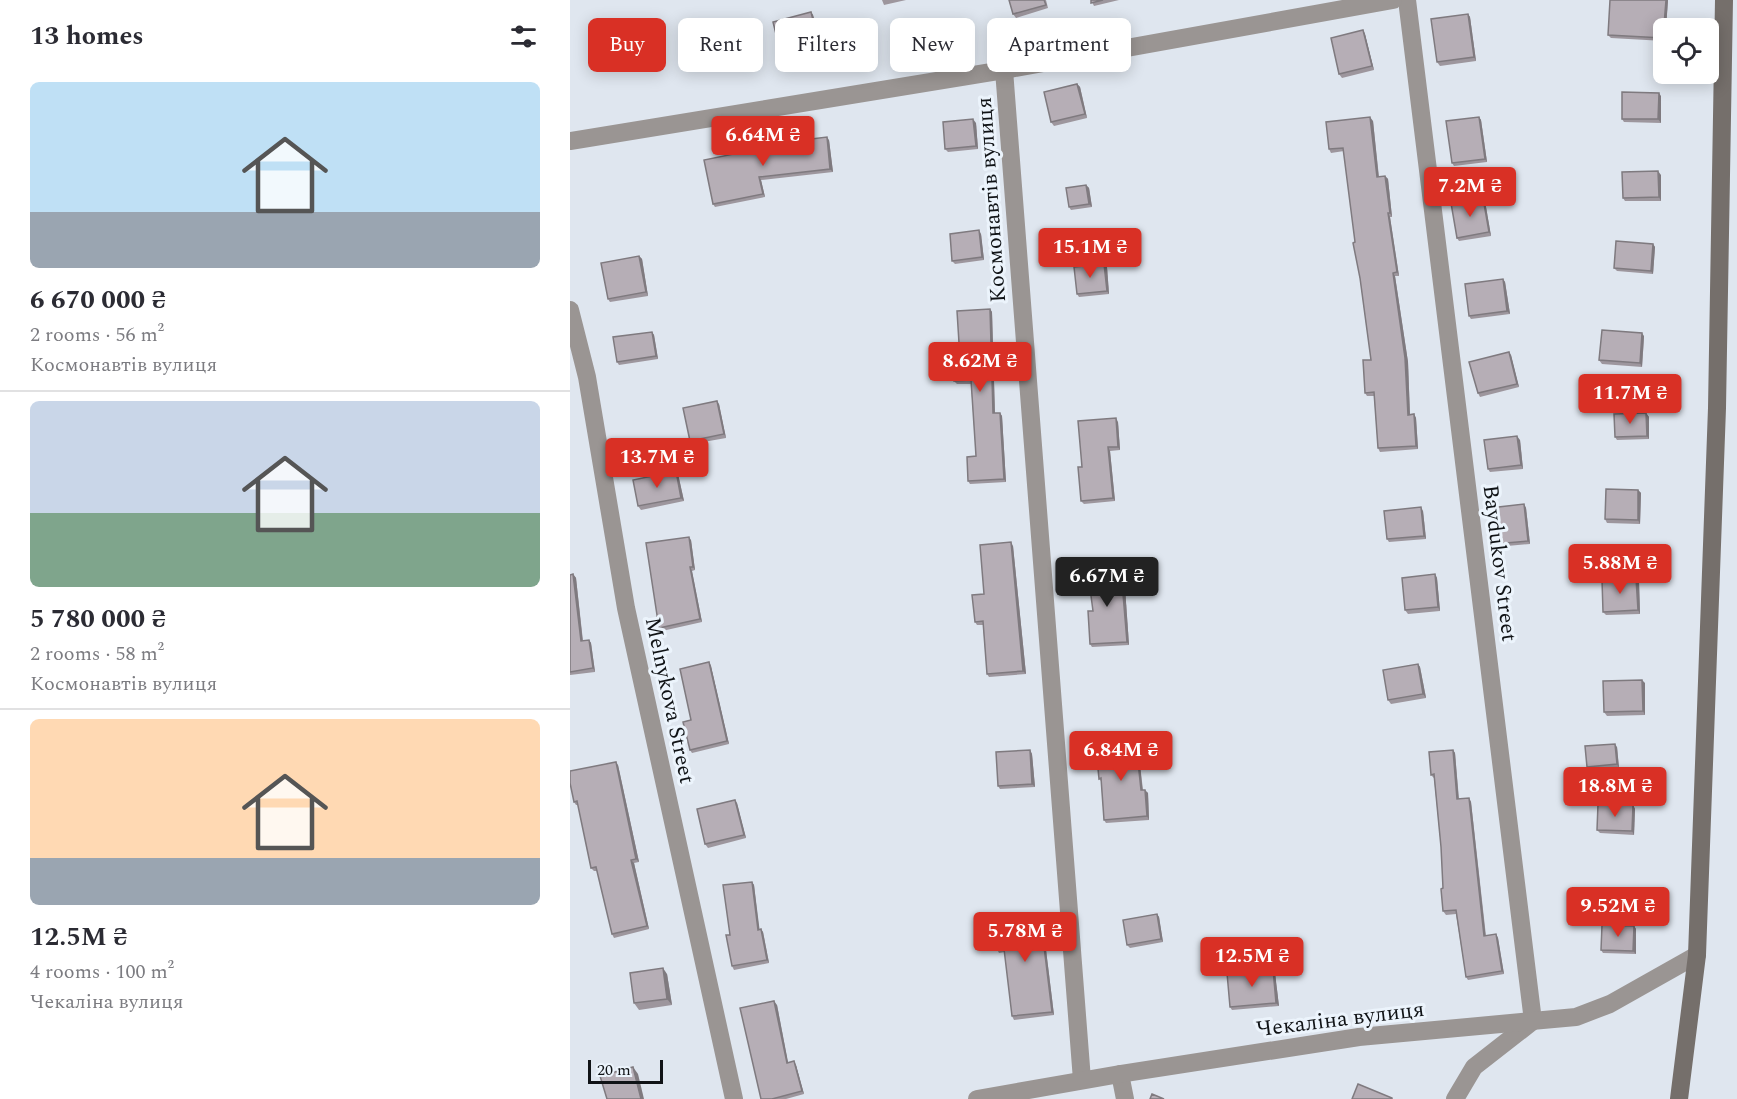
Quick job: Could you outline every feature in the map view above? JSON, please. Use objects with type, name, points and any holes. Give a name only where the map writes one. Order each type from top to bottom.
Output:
[{"type":"main road","points":[[1679,1099],[1697,955],[1717,408],[1724,0]]},
{"type":"street","points":[[1131,47],[1393,0]]},
{"type":"street","name":"Baydukov Street","points":[[1407,0],[1533,1021]]},
{"type":"street","points":[[570,141],[992,72]]},
{"type":"street","name":"Космонавтів вулиця","points":[[1004,72],[1082,1080]]},
{"type":"street","name":"Melnykova Street","points":[[570,310],[587,377],[626,608],[734,1099]]},
{"type":"street","name":"Чекаліна вулиця","points":[[977,1099],[1082,1080],[1359,1037],[1576,1017],[1610,1004],[1697,955]]},
{"type":"street","points":[[1455,1099],[1474,1067],[1533,1021]]},
{"type":"street","points":[[1120,1074],[1125,1099]]},
{"type":"building","points":[[1009,0],[1044,0],[1046,5],[1013,14]]},
{"type":"building","points":[[1610,0],[1666,0],[1665,18],[1653,18],[1653,37],[1608,35]]},
{"type":"building","points":[[811,12],[812,18],[788,18]]},
{"type":"building","points":[[1468,14],[1474,57],[1437,62],[1431,19]]},
{"type":"building","points":[[1363,30],[1372,66],[1339,74],[1331,38]]},
{"type":"building","points":[[1077,84],[1085,114],[1051,122],[1044,92]]},
{"type":"building","points":[[1622,92],[1659,93],[1658,119],[1622,119]]},
{"type":"building","points":[[1370,117],[1377,177],[1385,176],[1397,272],[1393,273],[1405,358],[1408,415],[1414,414],[1416,446],[1378,448],[1374,392],[1365,393],[1363,360],[1371,360],[1353,243],[1355,242],[1343,148],[1329,149],[1326,122]]},
{"type":"building","points":[[1479,117],[1485,159],[1452,163],[1446,121]]},
{"type":"building","points":[[973,119],[976,146],[945,149],[943,122]]},
{"type":"building","points":[[827,137],[830,169],[759,177],[763,194],[713,204],[704,160],[787,142]]},
{"type":"building","points":[[1658,171],[1659,197],[1623,198],[1622,172]]},
{"type":"building","points":[[1086,185],[1089,204],[1069,207],[1066,188]]},
{"type":"building","points":[[1483,198],[1489,232],[1457,238],[1451,203]]},
{"type":"building","points":[[979,230],[982,257],[952,261],[950,234]]},
{"type":"building","points":[[1616,241],[1653,244],[1651,271],[1614,268]]},
{"type":"building","points":[[639,256],[646,292],[608,299],[601,263]]},
{"type":"building","points":[[1104,264],[1107,291],[1077,294],[1074,267]]},
{"type":"building","points":[[1503,279],[1507,311],[1469,316],[1465,284]]},
{"type":"building","points":[[990,309],[993,413],[1000,413],[1004,479],[968,481],[967,457],[976,456],[971,380],[954,381],[953,359],[960,359],[957,311]]},
{"type":"building","points":[[1602,330],[1642,333],[1640,363],[1599,360]]},
{"type":"building","points":[[652,332],[656,356],[617,362],[613,337]]},
{"type":"building","points":[[1509,352],[1517,384],[1478,393],[1469,362]]},
{"type":"building","points":[[717,401],[724,434],[690,441],[683,408]]},
{"type":"building","points":[[1646,413],[1647,436],[1615,437],[1614,414]]},
{"type":"building","points":[[1116,418],[1118,447],[1108,447],[1113,498],[1081,501],[1078,467],[1082,467],[1078,421]]},
{"type":"building","points":[[1517,436],[1521,465],[1488,469],[1484,440]]},
{"type":"building","points":[[676,471],[681,498],[638,506],[633,480]]},
{"type":"building","points":[[1606,489],[1638,490],[1638,520],[1605,519]]},
{"type":"building","points":[[1524,504],[1528,541],[1494,544],[1490,508]]},
{"type":"building","points":[[1421,507],[1424,536],[1387,539],[1384,511]]},
{"type":"building","points":[[689,537],[693,567],[690,567],[700,619],[659,628],[646,543]]},
{"type":"building","points":[[1011,542],[1023,671],[987,674],[983,621],[975,622],[972,595],[984,594],[980,545]]},
{"type":"building","points":[[1121,570],[1127,642],[1090,644],[1088,611],[1093,611],[1088,573]]},
{"type":"building","points":[[573,574],[581,641],[589,640],[593,668],[570,672],[570,575]]},
{"type":"building","points":[[1435,574],[1438,607],[1405,610],[1402,578]]},
{"type":"building","points":[[1636,578],[1638,610],[1603,612],[1602,580]]},
{"type":"building","points":[[709,662],[727,741],[690,750],[683,722],[691,720],[680,669]]},
{"type":"building","points":[[1418,664],[1423,694],[1388,700],[1383,670]]},
{"type":"building","points":[[1642,680],[1643,711],[1604,712],[1603,681]]},
{"type":"building","points":[[1136,743],[1141,790],[1145,790],[1147,816],[1104,820],[1096,748]]},
{"type":"building","points":[[1615,744],[1617,764],[1587,767],[1585,746]]},
{"type":"building","points":[[1030,750],[1032,784],[998,786],[996,752]]},
{"type":"building","points":[[1453,750],[1457,799],[1469,798],[1484,936],[1496,934],[1502,971],[1466,977],[1456,910],[1443,911],[1441,847],[1434,774],[1431,775],[1429,752]]},
{"type":"building","points":[[616,762],[636,859],[631,860],[647,926],[612,934],[596,867],[591,868],[577,801],[574,802],[570,771]]},
{"type":"building","points":[[735,800],[744,835],[705,844],[697,809]]},
{"type":"building","points":[[1598,804],[1633,805],[1632,831],[1597,830]]},
{"type":"building","points":[[752,882],[758,930],[761,929],[767,960],[732,966],[726,935],[730,935],[723,885]]},
{"type":"building","points":[[1040,914],[1052,1012],[1012,1016],[1004,949],[997,949],[993,919]]},
{"type":"building","points":[[1157,914],[1161,939],[1127,945],[1123,920]]},
{"type":"building","points":[[1602,925],[1634,926],[1633,951],[1601,950]]},
{"type":"building","points":[[663,968],[667,999],[634,1003],[630,973]]},
{"type":"building","points":[[1273,969],[1276,1003],[1230,1007],[1227,973]]},
{"type":"building","points":[[774,1001],[787,1063],[794,1061],[802,1091],[772,1099],[761,1099],[740,1008]]},
{"type":"building","points":[[633,1067],[641,1099],[607,1099],[600,1076]]},
{"type":"building","points":[[1358,1084],[1392,1098],[1392,1099],[1352,1099]]},
{"type":"building","points":[[1152,1094],[1164,1099],[1150,1099]]}]
